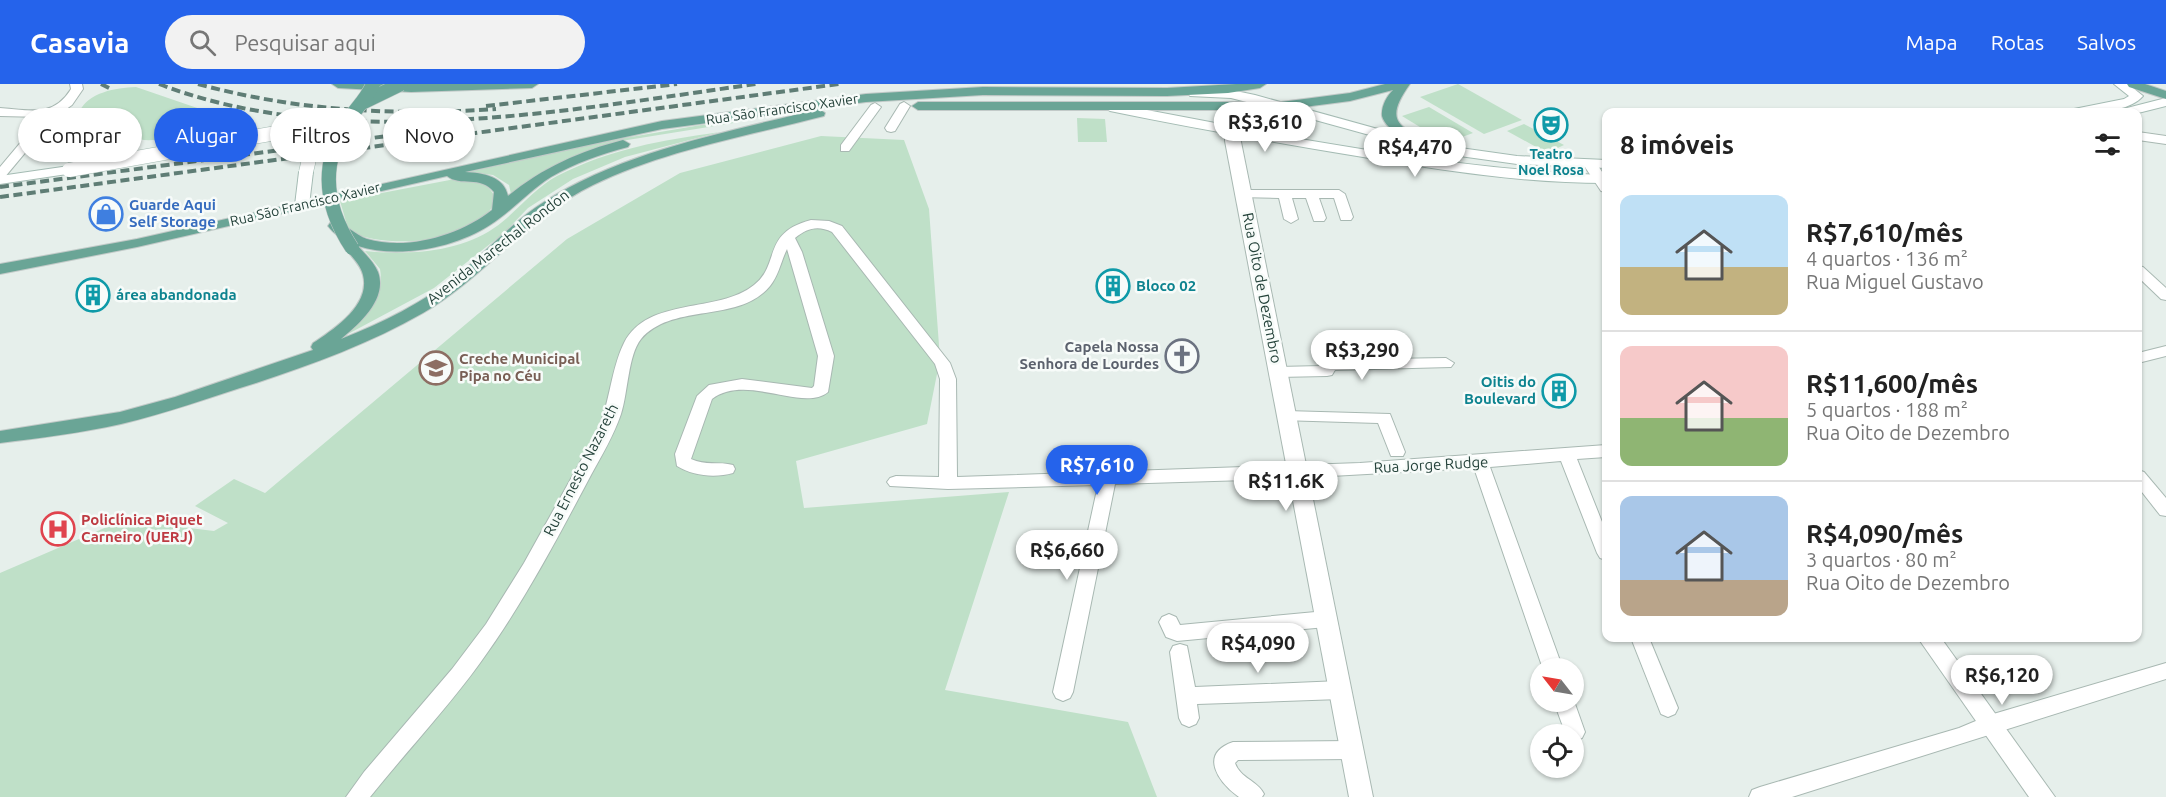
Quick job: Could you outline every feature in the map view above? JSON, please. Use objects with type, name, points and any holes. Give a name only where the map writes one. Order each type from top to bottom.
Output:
[{"type":"main road","points":[[339,84],[367,87],[436,88],[532,84]]},
{"type":"main road","points":[[289,366],[328,341],[359,313],[373,287],[371,274],[337,225],[327,182],[335,144],[364,84]]},
{"type":"main road","points":[[373,84],[356,104],[328,148],[324,184],[332,218],[340,232],[366,244],[399,246],[440,241],[457,236],[485,222],[546,174],[603,150],[645,139],[827,111]]},
{"type":"main road","points":[[356,104],[392,84]]},
{"type":"main road","points":[[356,104],[401,84]]},
{"type":"main road","points":[[1167,92],[1260,84]]},
{"type":"main road","points":[[1350,98],[1358,91],[1361,84]]},
{"type":"main road","points":[[1110,107],[1281,106],[1350,98],[1402,84]]},
{"type":"main road","points":[[1402,84],[1388,103],[1388,116],[1400,131],[1431,148]]},
{"type":"main road","points":[[2096,108],[2135,99],[2137,96],[2120,84]]},
{"type":"main road","points":[[2133,84],[2166,95]]},
{"type":"main road","name":"Rua São Francisco Xavier","points":[[0,269],[137,243],[628,132],[830,102],[983,91],[1231,94],[1431,148],[1517,160],[1602,164]]},
{"type":"main road","points":[[2142,108],[2166,102]]},
{"type":"main road","name":"Rua São Francisco Xavier","points":[[827,111],[904,106],[1110,107],[1368,156],[1602,182]]},
{"type":"main road","name":"Avenida Marechal Rondon","points":[[0,437],[120,418],[289,366],[371,333],[418,309],[461,280],[547,206],[588,182],[647,158],[827,111]]},
{"type":"main road","points":[[1232,132],[1244,121],[1300,117],[1324,118]]},
{"type":"main road","points":[[1300,117],[1292,120],[1287,127],[1288,131],[1304,143]]},
{"type":"main road","points":[[0,178],[69,170],[293,130],[302,131],[314,138],[306,172],[302,205]]},
{"type":"main road","name":"Rua Oito de Dezembro","points":[[1232,132],[1361,797]]},
{"type":"main road","points":[[1590,164],[1602,179]]},
{"type":"main road","points":[[411,180],[460,176],[485,178],[499,186],[503,193],[499,211]]},
{"type":"main road","points":[[1932,642],[2043,797]]},
{"type":"street","points":[[60,108],[68,103],[77,89],[76,84]]},
{"type":"street","points":[[891,129],[904,106]]},
{"type":"street","points":[[845,148],[875,107]]},
{"type":"street","points":[[0,112],[18,113]]},
{"type":"street","points":[[2142,137],[2166,140]]},
{"type":"street","points":[[0,178],[18,155]]},
{"type":"street","points":[[1243,194],[1340,195],[1346,217]]},
{"type":"street","points":[[1285,194],[1291,219]]},
{"type":"street","points":[[1311,194],[1319,218]]},
{"type":"street","points":[[727,469],[699,470],[683,462],[682,454],[705,396],[710,391],[741,385],[815,394],[822,387],[826,356],[795,252],[788,238],[792,233],[813,223],[830,225],[837,229],[942,363],[948,379],[948,483]]},
{"type":"street","name":"Rua Ernesto Nazareth","points":[[357,797],[474,657],[520,583],[546,540],[612,415],[629,350],[637,335],[669,318],[716,308],[760,288],[773,273],[779,251],[788,238]]},
{"type":"street","points":[[2142,274],[2166,296]]},
{"type":"street","points":[[2142,357],[2166,351]]},
{"type":"street","points":[[1278,372],[1327,371],[1330,365],[1446,363]]},
{"type":"street","points":[[1286,416],[1384,418],[1396,452]]},
{"type":"street","points":[[1567,455],[1602,543]]},
{"type":"street","name":"Rua Jorge Rudge","points":[[896,482],[948,483],[1298,473],[1567,455],[1602,457]]},
{"type":"street","points":[[1480,462],[1548,658]]},
{"type":"street","points":[[1063,692],[1108,478]]},
{"type":"street","points":[[2142,481],[2166,510]]},
{"type":"street","points":[[1169,622],[1173,631],[1177,633],[1326,619]]},
{"type":"street","points":[[1642,642],[1668,708]]},
{"type":"street","points":[[1180,652],[1189,718]]},
{"type":"street","points":[[1760,797],[1963,736],[1990,724],[2166,671]]},
{"type":"street","points":[[1186,696],[1340,690]]},
{"type":"street","points":[[1253,794],[1231,780],[1224,762],[1226,756],[1233,751],[1352,750]]},
{"type":"green space","points":[[1458,84],[1522,120],[1484,134],[1420,97]]},
{"type":"green space","points":[[136,87],[197,108],[154,108],[154,139],[142,139],[142,108],[81,108],[89,100],[103,92]]},
{"type":"green space","points":[[1429,107],[1473,133],[1446,143],[1402,116]]},
{"type":"green space","points":[[1077,118],[1105,119],[1107,142],[1078,142]]},
{"type":"green space","points":[[746,121],[615,142],[511,194],[509,185],[493,175],[468,172],[613,140],[701,125]]},
{"type":"green space","points":[[1524,124],[1564,145],[1547,153],[1507,131]]},
{"type":"green space","points":[[720,132],[625,157],[573,179],[528,208],[504,233],[434,288],[348,334],[368,313],[380,288],[380,269],[365,251],[415,252],[465,243],[494,228],[548,181],[578,166],[637,147]]},
{"type":"green space","points":[[821,136],[904,140],[929,209],[940,359],[927,424],[796,461],[804,508],[1009,492],[945,690],[1128,722],[1157,797],[0,797],[0,573],[123,520],[214,531],[228,523],[195,506],[234,479],[265,493],[567,239],[680,173]]},
{"type":"green space","points":[[455,179],[480,183],[494,194],[496,201],[485,216],[469,227],[450,235],[407,241],[386,241],[349,232],[340,201]]},
{"type":"railway","points":[[101,84],[109,88]]},
{"type":"railway","points":[[159,84],[229,105],[303,117],[378,122],[455,120],[532,114],[756,84]]},
{"type":"railway","points":[[198,84],[309,106],[420,112],[496,109]]},
{"type":"railway","points":[[486,106],[677,84]]},
{"type":"railway","points":[[0,197],[839,84]]},
{"type":"railway","points":[[0,187],[383,137]]},
{"type":"place","name":"Teatro Noel Rosa","points":[[1551,125]]},
{"type":"place","name":"Guarde Aqui Self Storage","points":[[106,214]]},
{"type":"place","name":"Bloco 02","points":[[1113,286]]},
{"type":"place","name":"área abandonada","points":[[93,295]]},
{"type":"place","name":"Capela Nossa Senhora de Lourdes","points":[[1182,356]]},
{"type":"place","name":"Creche Municipal Pipa no Céu","points":[[436,368]]},
{"type":"place","name":"Oitis do Boulevard","points":[[1559,391]]},
{"type":"place","name":"Policlínica Piquet Carneiro (UERJ)","points":[[58,529]]}]
